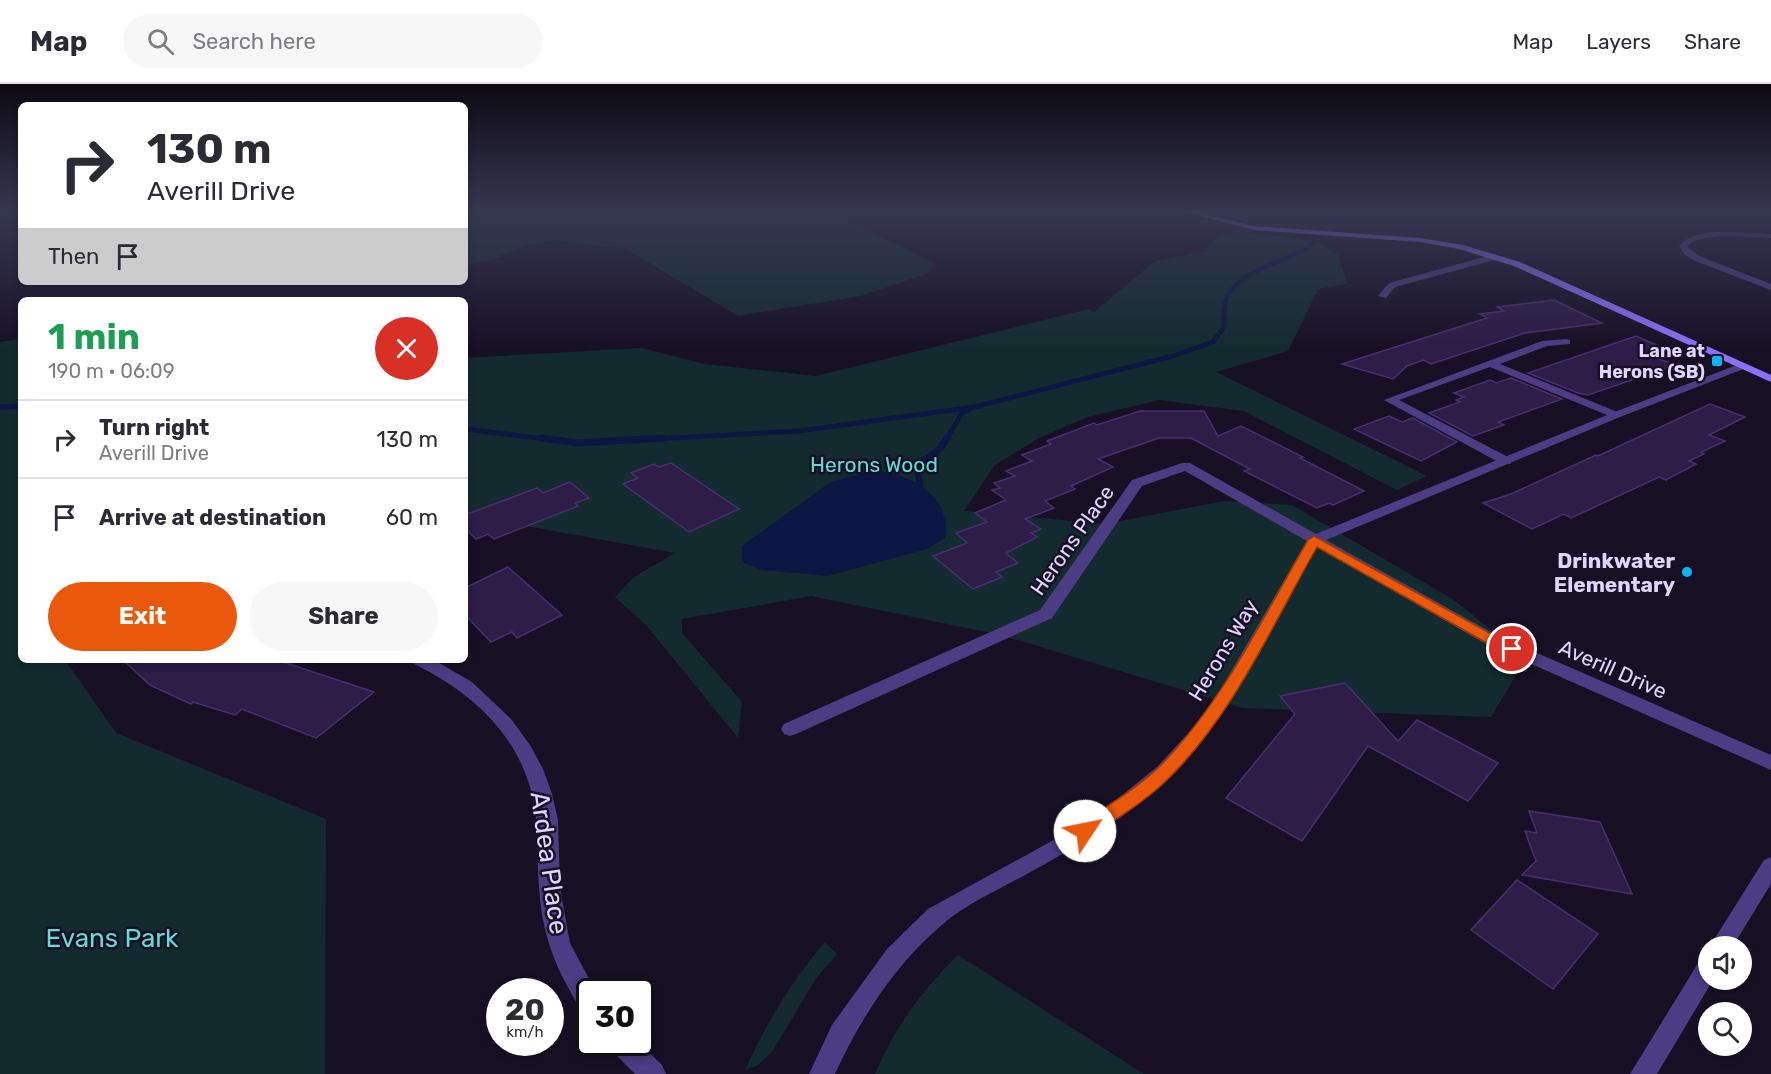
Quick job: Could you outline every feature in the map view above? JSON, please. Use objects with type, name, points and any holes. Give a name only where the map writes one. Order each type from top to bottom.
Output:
[{"type":"street","points":[[1383,296],[1392,285],[1494,257]]},
{"type":"street","points":[[1496,257],[1517,264],[1771,379]]},
{"type":"street","points":[[1695,257],[1771,287]]},
{"type":"street","points":[[1506,461],[1390,400],[1546,343],[1566,342]]},
{"type":"street","points":[[1489,363],[1616,415]]},
{"type":"street","points":[[1314,540],[1616,415],[1742,366]]},
{"type":"street","name":"Herons Place","points":[[790,729],[1046,614],[1137,483],[1186,466],[1314,540]]},
{"type":"street","name":"Averill Drive","points":[[1314,540],[1490,639],[1771,763]]},
{"type":"street","name":"Herons Way","points":[[822,1074],[841,1033],[894,956],[936,916],[1066,843],[1123,805],[1165,771],[1199,733],[1225,696],[1314,540]]},
{"type":"street","name":"Ardea Place","points":[[426,663],[464,683],[494,710],[518,741],[538,782],[548,820],[549,882],[560,945],[577,978]]},
{"type":"street","points":[[1727,936],[1771,866]]},
{"type":"street","points":[[1643,1074],[1698,983]]},
{"type":"street","points":[[634,1056],[653,1074]]},
{"type":"green space","points":[[468,257],[498,257],[468,264]]},
{"type":"green space","points":[[640,257],[922,257],[934,263],[929,273],[861,296],[738,316]]},
{"type":"green space","name":"Herons Wood","points":[[1174,257],[1339,257],[1347,284],[1318,289],[1288,351],[1216,372],[1427,476],[1397,490],[1244,411],[1159,400],[1088,417],[1039,438],[995,465],[964,511],[1105,524],[1224,501],[1292,505],[1454,600],[1526,658],[1491,717],[1243,708],[1001,635],[811,596],[682,619],[682,633],[742,702],[738,738],[647,626],[615,597],[634,577],[675,553],[468,516],[468,358],[642,348],[704,364],[816,376],[1089,309],[1094,312],[1155,261]]},
{"type":"green space","name":"Evans Park","points":[[18,339],[18,663],[67,663],[116,733],[326,819],[325,1074],[0,1074],[0,342]]},
{"type":"green space","points":[[825,942],[837,954],[815,980],[772,1052],[758,1065],[745,1070],[780,1003]]},
{"type":"green space","points":[[958,955],[1144,1074],[875,1074],[891,1040],[911,1010]]},
{"type":"shaded area","points":[[872,470],[913,481],[935,498],[942,510],[945,538],[927,549],[828,576],[762,570],[742,562],[742,546],[829,483]]},
{"type":"building","points":[[1554,300],[1602,323],[1525,333],[1431,364],[1423,360],[1407,366],[1393,379],[1342,364],[1487,318],[1480,314],[1504,311],[1497,307]]},
{"type":"building","points":[[1636,336],[1674,353],[1653,357],[1676,365],[1588,395],[1528,373]]},
{"type":"building","points":[[1511,378],[1562,399],[1498,422],[1504,425],[1473,436],[1429,413],[1460,402],[1456,400],[1464,397],[1454,393],[1490,380],[1496,383]]},
{"type":"building","points":[[1710,404],[1745,417],[1709,435],[1725,441],[1701,452],[1704,454],[1689,461],[1696,464],[1666,480],[1659,477],[1571,518],[1564,514],[1532,529],[1483,503],[1511,494]]},
{"type":"building","points":[[1140,411],[1204,411],[1218,436],[1241,426],[1364,491],[1333,505],[1329,503],[1317,508],[1244,471],[1250,469],[1191,438],[1159,438],[1098,459],[1113,467],[1071,486],[1075,489],[1045,501],[1054,508],[1025,519],[1041,529],[1031,533],[1037,537],[1006,553],[1018,563],[996,572],[1002,577],[973,589],[933,556],[967,543],[956,533],[987,522],[975,513],[1006,500],[992,490],[1000,488],[994,483],[1015,476],[1006,471],[1032,461],[1022,455],[1051,444],[1047,441],[1094,423],[1097,425]]},
{"type":"building","points":[[1389,416],[1402,422],[1413,418],[1457,442],[1421,461],[1354,429]]},
{"type":"building","points":[[671,463],[739,509],[689,532],[623,484],[638,478],[631,473],[654,464],[659,467]]},
{"type":"building","points":[[570,482],[589,498],[575,503],[578,506],[494,539],[488,534],[476,539],[468,531],[468,514],[537,488],[543,493]]},
{"type":"building","points":[[508,567],[562,615],[517,638],[512,632],[491,642],[468,618],[468,587]]},
{"type":"building","points":[[126,663],[286,663],[374,692],[316,738],[242,709],[235,715],[193,702],[191,704],[150,685]]},
{"type":"building","points":[[1345,683],[1398,741],[1417,720],[1498,763],[1468,801],[1368,746],[1302,841],[1226,798],[1295,714],[1280,696]]},
{"type":"building","points":[[1529,811],[1600,822],[1632,894],[1522,875],[1536,861],[1525,831],[1537,833]]},
{"type":"building","points":[[1517,880],[1598,934],[1553,989],[1471,930]]},
{"type":"waterway","points":[[1224,312],[1226,299],[1243,279],[1255,271],[1288,257]]},
{"type":"waterway","points":[[635,440],[799,431],[974,407],[1173,356],[1213,342],[1224,327],[1224,312]]},
{"type":"waterway","points":[[0,407],[18,406]]},
{"type":"waterway","points":[[946,440],[962,413],[970,409]]},
{"type":"waterway","points":[[468,429],[553,440]]},
{"type":"waterway","points":[[541,438],[578,443],[663,438]]},
{"type":"waterway","points":[[920,485],[917,466],[941,448],[947,438]]},
{"type":"place","name":"Lane at Herons (SB)","points":[[1717,361]]},
{"type":"place","name":"Drinkwater Elementary","points":[[1687,572]]},
{"type":"route","points":[[1085,831],[1123,805],[1165,771],[1199,733],[1225,696],[1314,540],[1490,639],[1512,649]]}]
